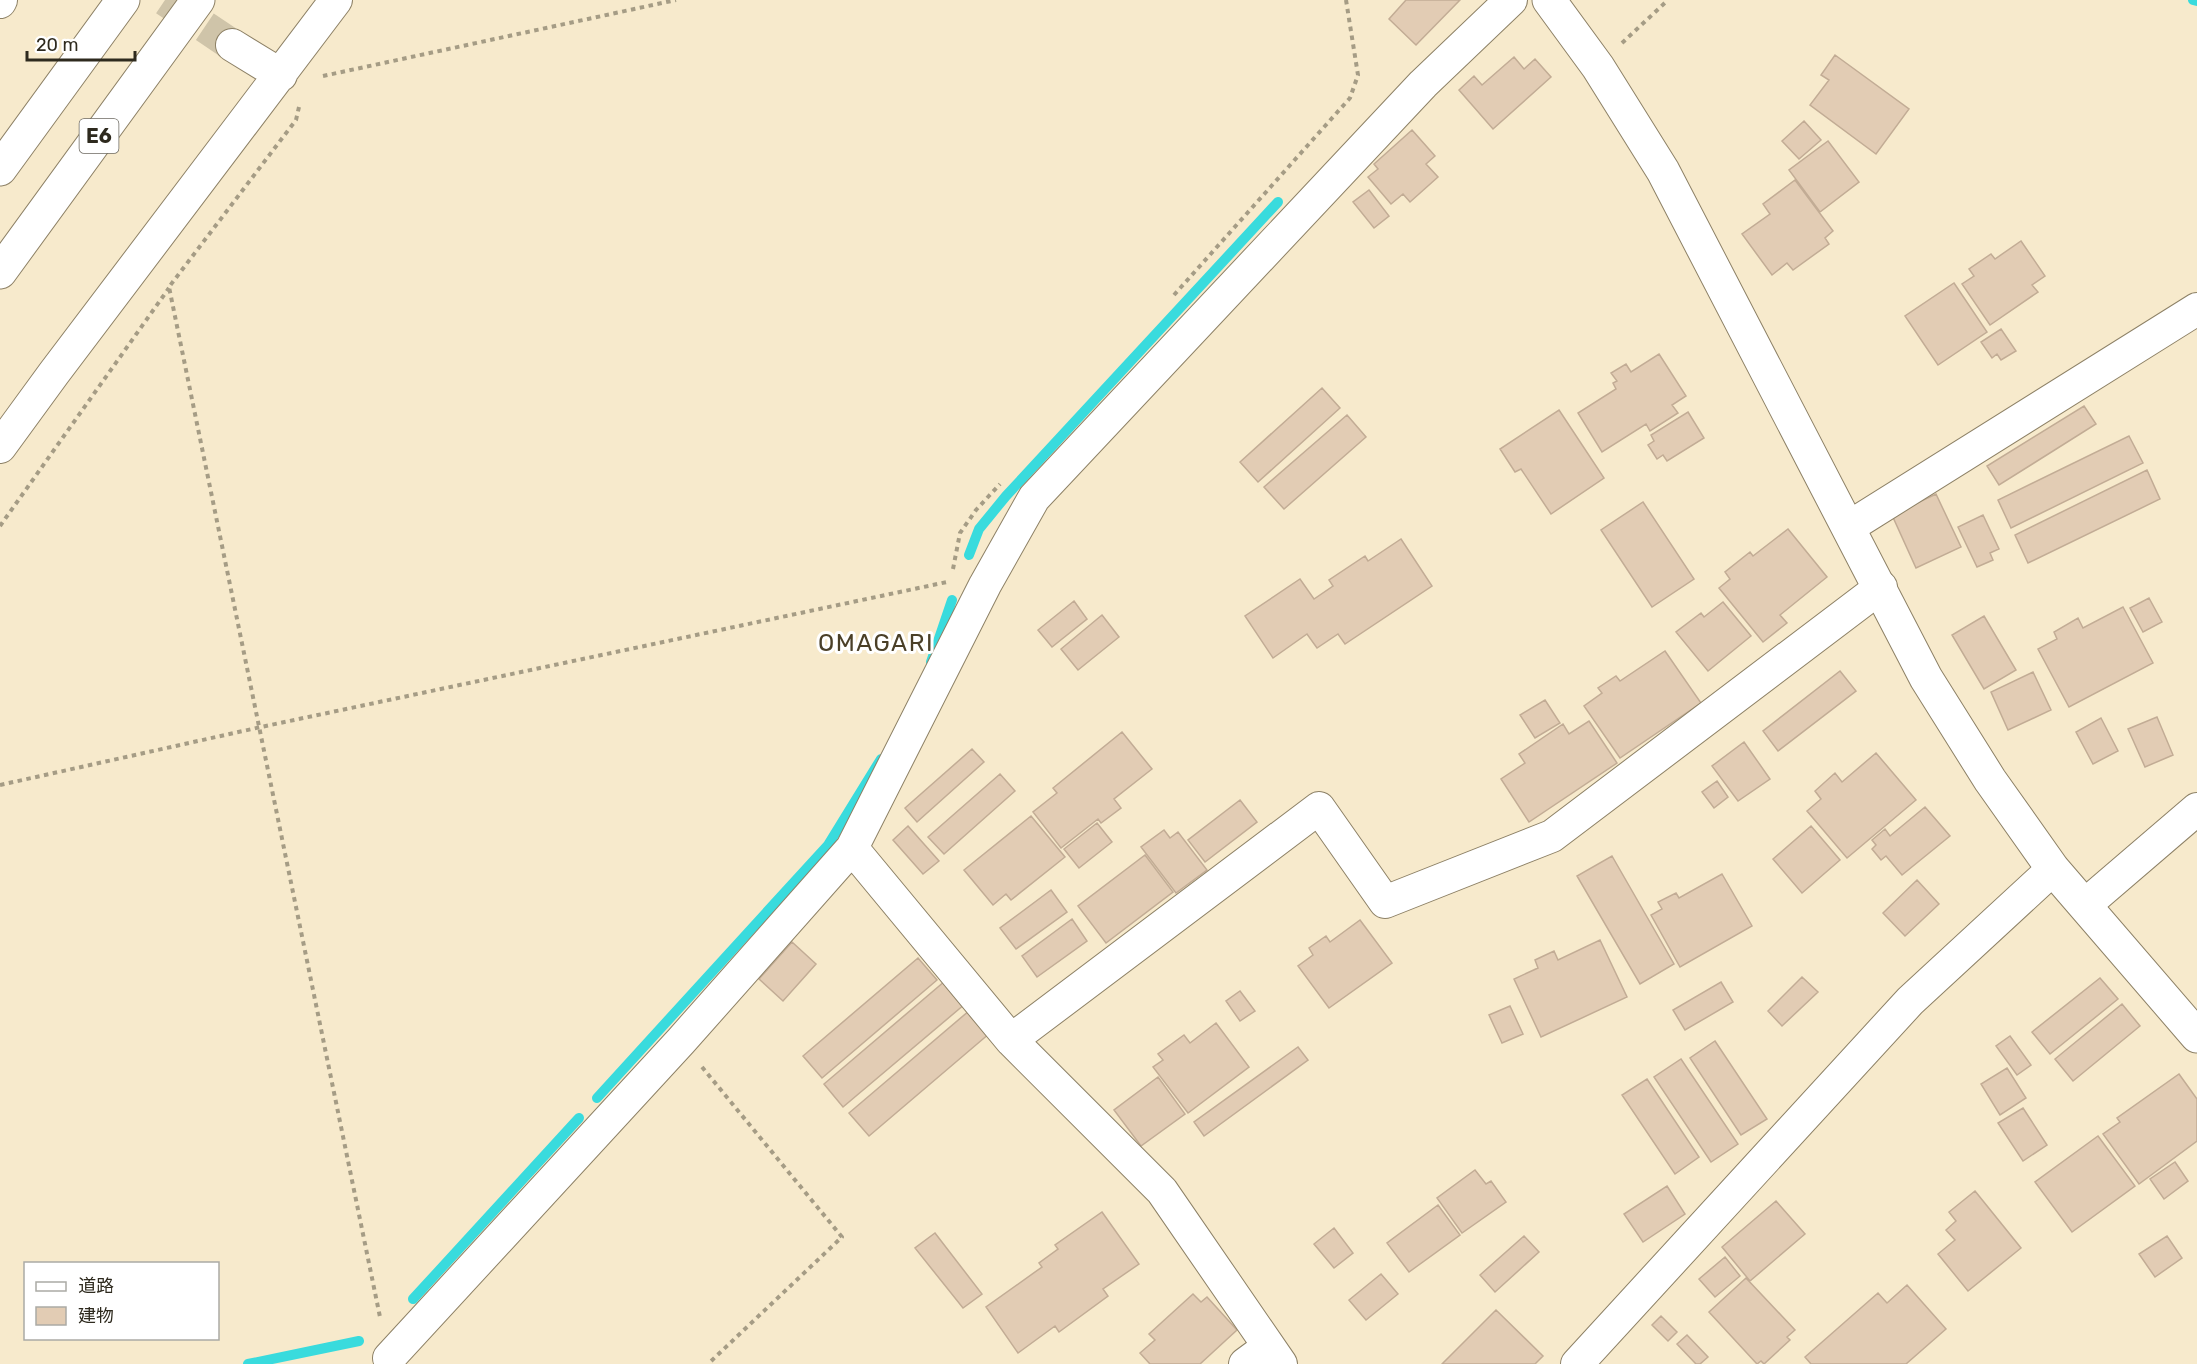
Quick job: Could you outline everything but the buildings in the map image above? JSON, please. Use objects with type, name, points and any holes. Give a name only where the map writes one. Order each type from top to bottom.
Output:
[{"type":"main road","points":[[0,169],[123,0]]},
{"type":"main road","name":"E6","points":[[0,272],[198,0]]},
{"type":"main road","points":[[1549,0],[1598,67],[1663,171],[1881,587],[1926,678],[1990,780],[2053,869],[2197,1036]]},
{"type":"street","points":[[0,447],[336,0]]},
{"type":"street","points":[[389,1358],[681,1041],[852,848],[985,585],[1034,498],[1423,84],[1511,0]]},
{"type":"street","points":[[232,45],[277,81]]},
{"type":"street","points":[[1849,527],[2197,309]]},
{"type":"street","points":[[1011,1040],[1319,808],[1385,902],[1552,836],[1881,587]]},
{"type":"street","points":[[2085,904],[2197,809]]},
{"type":"street","points":[[852,848],[1011,1040],[1162,1191],[1265,1358]]},
{"type":"street","points":[[1577,1364],[1910,1001],[2053,869]]},
{"type":"path","points":[[277,81],[676,0]]},
{"type":"path","points":[[1170,300],[1350,98],[1358,75],[1346,0]]},
{"type":"path","points":[[1598,67],[1668,0]]},
{"type":"path","points":[[0,526],[169,287],[296,120],[301,100]]},
{"type":"path","points":[[169,287],[389,1358]]},
{"type":"path","points":[[950,581],[960,533],[976,510],[1000,484]]},
{"type":"path","points":[[0,785],[261,727],[950,581],[985,585]]},
{"type":"path","points":[[681,1041],[842,1237],[708,1364]]},
{"type":"waterway","points":[[2193,0],[2197,1]]},
{"type":"waterway","points":[[969,555],[979,529],[1006,496],[1278,202]]},
{"type":"waterway","points":[[931,662],[952,600]]},
{"type":"waterway","points":[[597,1098],[828,845],[881,759]]},
{"type":"waterway","points":[[413,1299],[579,1118]]},
{"type":"waterway","points":[[248,1364],[359,1341]]},
{"type":"tunnel","points":[[165,0],[232,45]]},
{"type":"district","name":"OMAGARI","points":[[876,643]]}]
